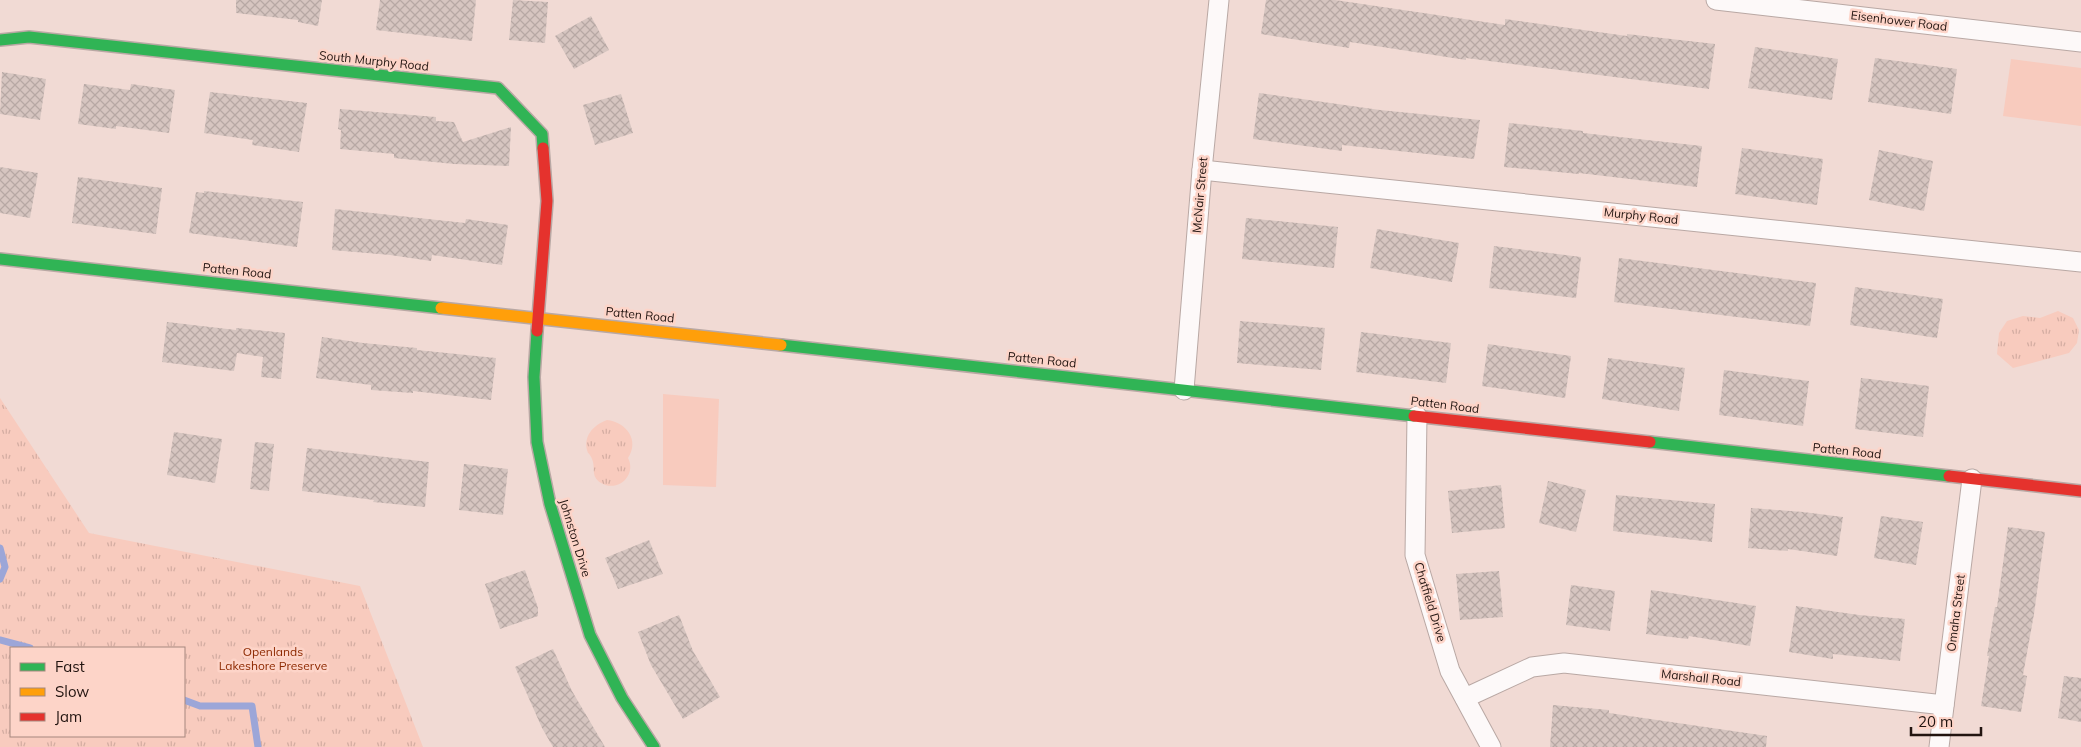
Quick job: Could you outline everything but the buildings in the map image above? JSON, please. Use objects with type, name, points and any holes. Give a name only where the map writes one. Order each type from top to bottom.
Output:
[{"type":"street","name":"McNair Street","points":[[1184,390],[1202,170],[1219,0]]},
{"type":"street","name":"Eisenhower Road","points":[[1716,0],[2081,42]]},
{"type":"street","name":"South Murphy Road","points":[[0,40],[30,37],[498,88],[542,134],[548,201],[539,318]]},
{"type":"street","name":"Murphy Road","points":[[1202,170],[2081,262]]},
{"type":"street","name":"Patten Road","points":[[0,259],[2081,491]]},
{"type":"street","name":"Johnston Drive","points":[[539,318],[534,377],[537,442],[550,504],[590,635],[622,698],[654,747]]},
{"type":"street","name":"Chatfield Drive","points":[[1417,416],[1415,555],[1450,671],[1491,747]]},
{"type":"street","name":"Omaha Street","points":[[1939,747],[1972,479]]},
{"type":"street","name":"Marshall Road","points":[[1465,698],[1532,667],[1564,663],[1944,705]]},
{"type":"green space","points":[[2011,59],[2081,68],[2081,126],[2003,116]]},
{"type":"green space","points":[[2058,311],[2073,318],[2079,330],[2077,343],[2069,353],[2013,368],[1997,354],[1999,333],[2007,321],[2023,316],[2040,318]]},
{"type":"green space","points":[[663,394],[719,399],[716,487],[663,485]]},
{"type":"green space","name":"Openlands Lakeshore Preserve","points":[[0,398],[89,533],[360,586],[423,747],[0,747]]},
{"type":"green space","points":[[607,420],[620,424],[632,439],[628,458],[630,470],[628,476],[624,481],[614,486],[601,483],[596,478],[586,442],[593,428]]},
{"type":"waterway","points":[[0,548],[5,567],[0,579]]},
{"type":"waterway","points":[[0,640],[26,647]]},
{"type":"waterway","points":[[185,700],[200,706],[252,706],[258,747]]},
{"type":"traffic: fast","points":[[0,40],[29,37],[498,88],[542,134],[543,148]]},
{"type":"traffic: fast","points":[[0,259],[441,308]]},
{"type":"traffic: fast","points":[[537,331],[534,377],[537,442],[550,504],[590,635],[622,698],[654,747]]},
{"type":"traffic: fast","points":[[781,345],[1414,416]]},
{"type":"traffic: fast","points":[[1650,442],[1949,476]]},
{"type":"traffic: slow","points":[[441,308],[781,345]]},
{"type":"traffic: jam","points":[[537,331],[547,201],[543,148]]},
{"type":"traffic: jam","points":[[1414,416],[1650,442]]},
{"type":"traffic: jam","points":[[1949,476],[2081,491]]}]
